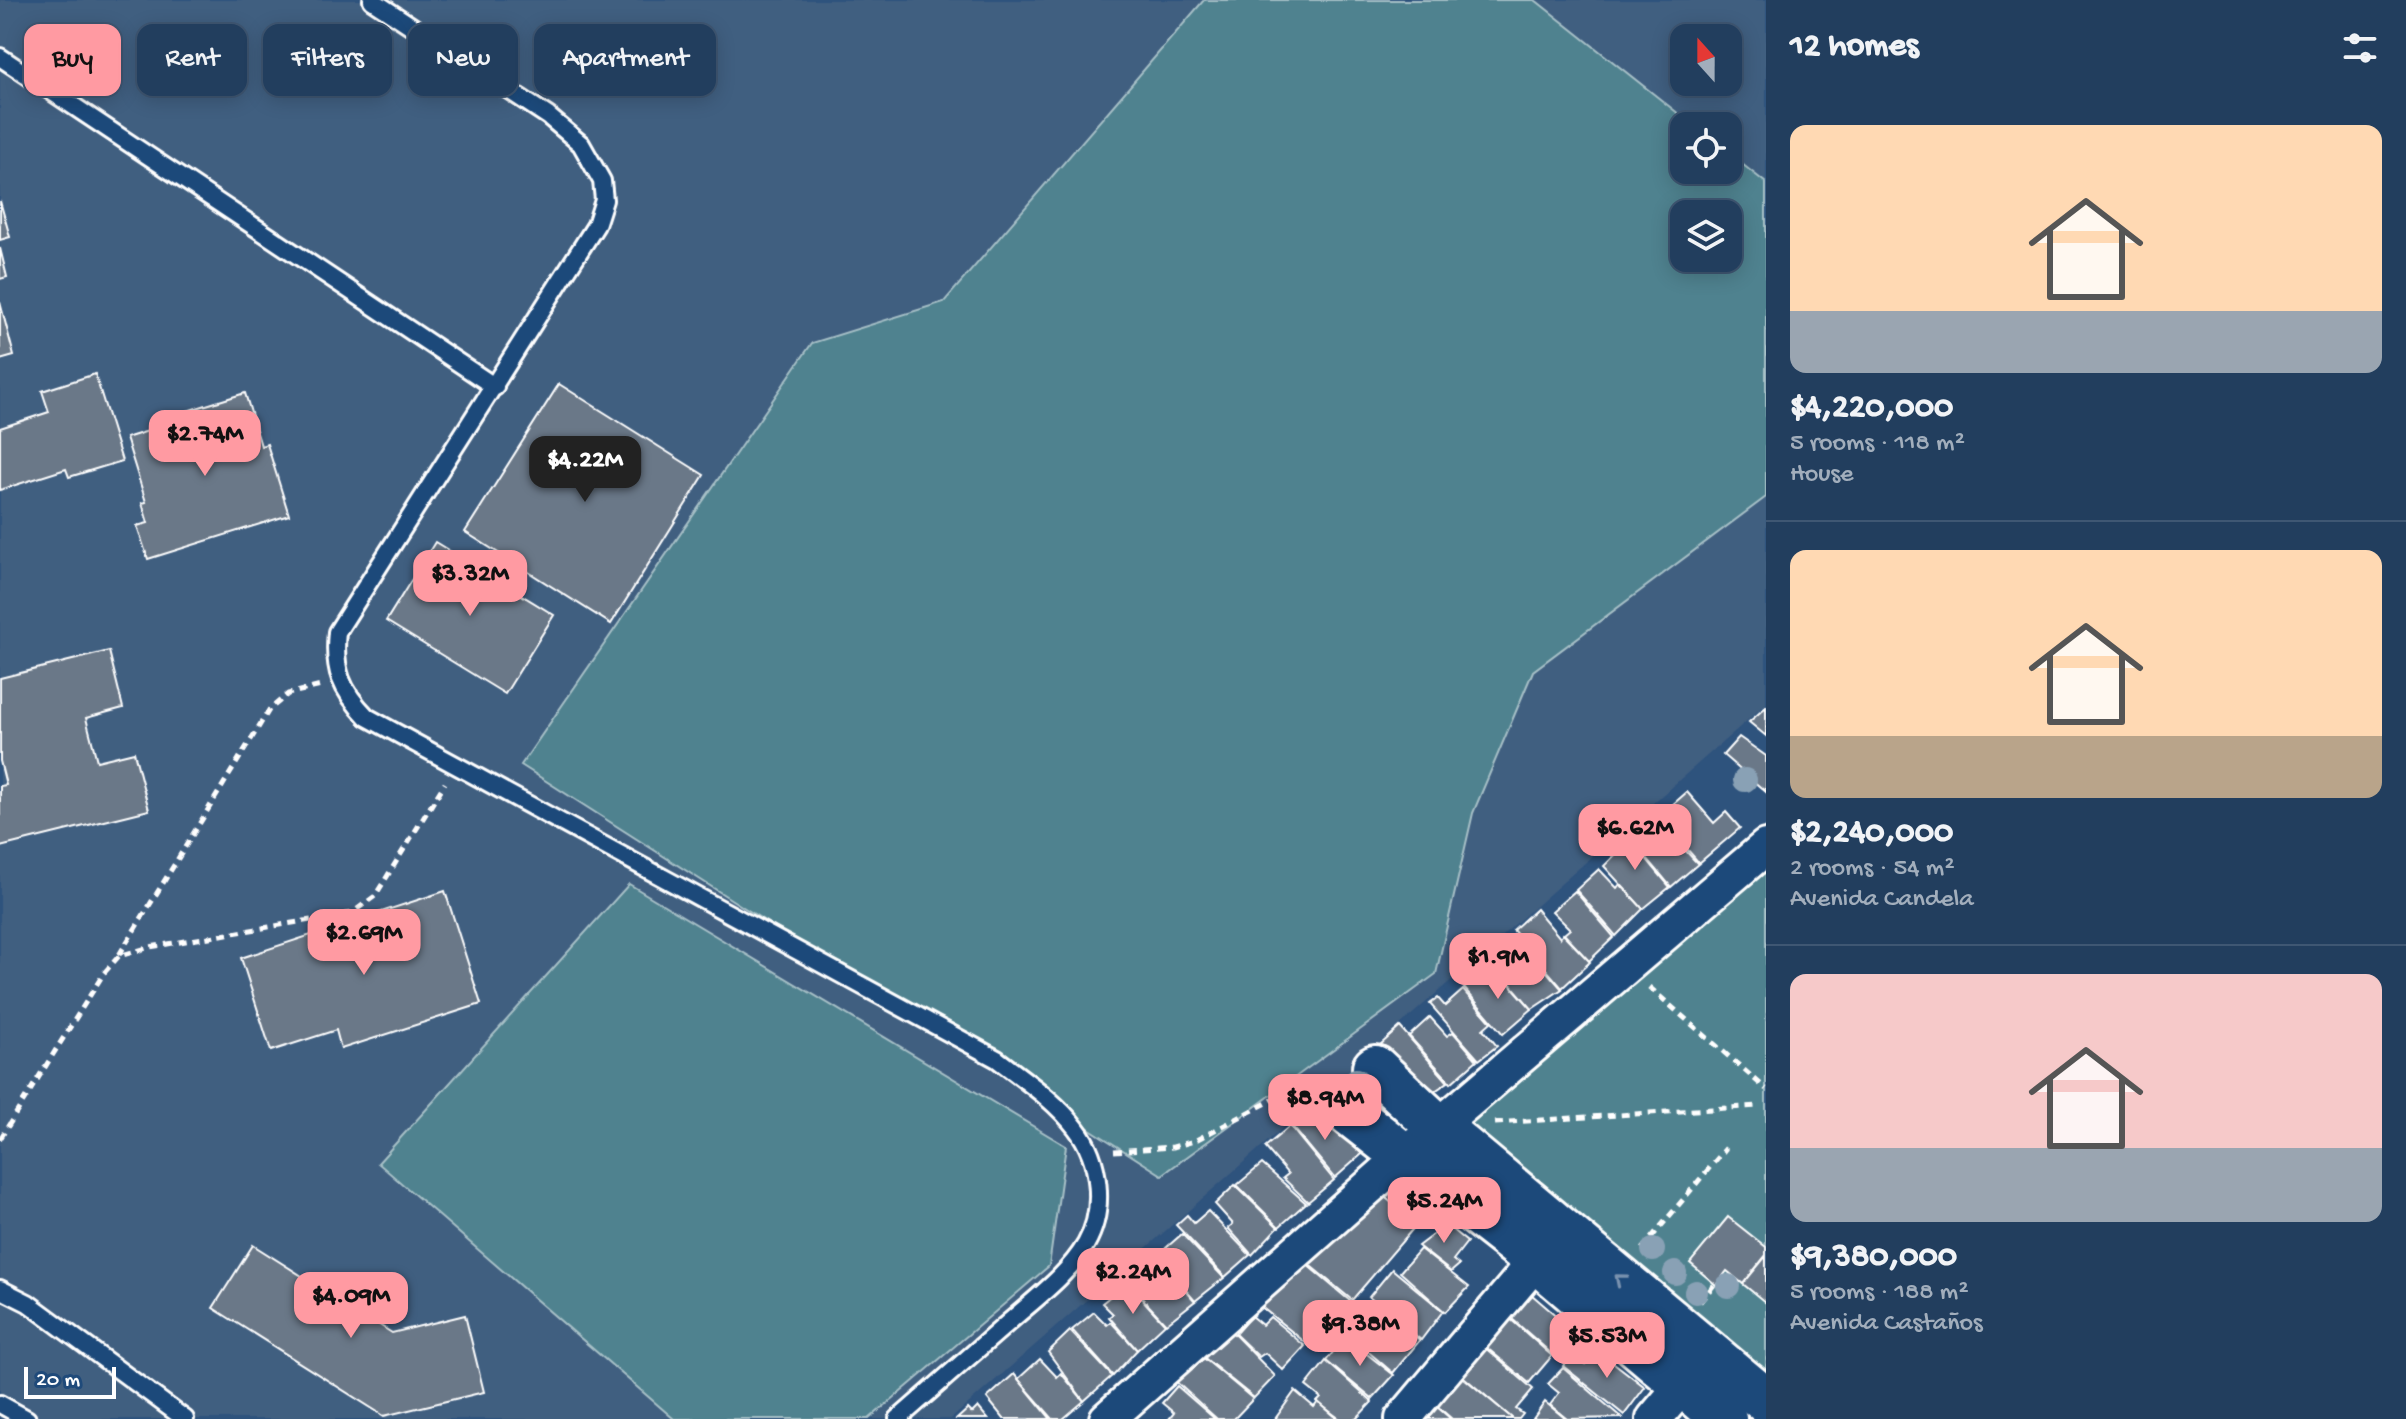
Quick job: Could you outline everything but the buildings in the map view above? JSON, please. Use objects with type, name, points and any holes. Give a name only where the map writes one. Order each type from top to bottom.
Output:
[{"type":"street","points":[[1107,1419],[1404,1156],[1766,847]]},
{"type":"street","points":[[1375,1068],[1696,1369],[1724,1419]]},
{"type":"street","points":[[1319,1092],[1537,1260],[1696,1369],[1766,1401]]},
{"type":"street","points":[[1403,1419],[1537,1260]]},
{"type":"street","points":[[1654,1419],[1696,1369]]},
{"type":"lane","points":[[372,0],[548,116],[581,144],[602,181],[604,200],[596,225],[337,632],[335,656],[339,682],[367,717],[997,1059],[1039,1091],[1076,1128],[1089,1153],[1098,1180],[1097,1217],[1086,1243],[1063,1275],[898,1419]]},
{"type":"lane","points":[[0,57],[495,387]]},
{"type":"lane","points":[[0,1289],[28,1303],[185,1419]]},
{"type":"lane","points":[[0,1404],[27,1419]]},
{"type":"path","points":[[0,1139],[104,973],[119,956],[269,710],[288,694],[339,682]]},
{"type":"path","points":[[119,956],[150,947],[352,913],[375,896],[456,765]]},
{"type":"path","points":[[1647,985],[1766,1089]]},
{"type":"path","points":[[1089,1153],[1173,1147],[1319,1092]]},
{"type":"path","points":[[1485,1123],[1758,1106]]},
{"type":"path","points":[[1632,1261],[1726,1148]]},
{"type":"shaded area","points":[[0,0],[1766,0],[1766,704],[951,1419],[0,1419]]},
{"type":"green space","points":[[1204,0],[1535,0],[1676,112],[1670,112],[1670,184],[1742,184],[1742,164],[1766,183],[1766,497],[1533,671],[1473,813],[1436,974],[1162,1175],[521,765],[812,343],[944,302]]},
{"type":"green space","points":[[1766,852],[1766,1370],[1762,1375],[1462,1127]]},
{"type":"green space","points":[[629,884],[1066,1146],[1049,1266],[869,1419],[674,1419],[378,1163]]}]
